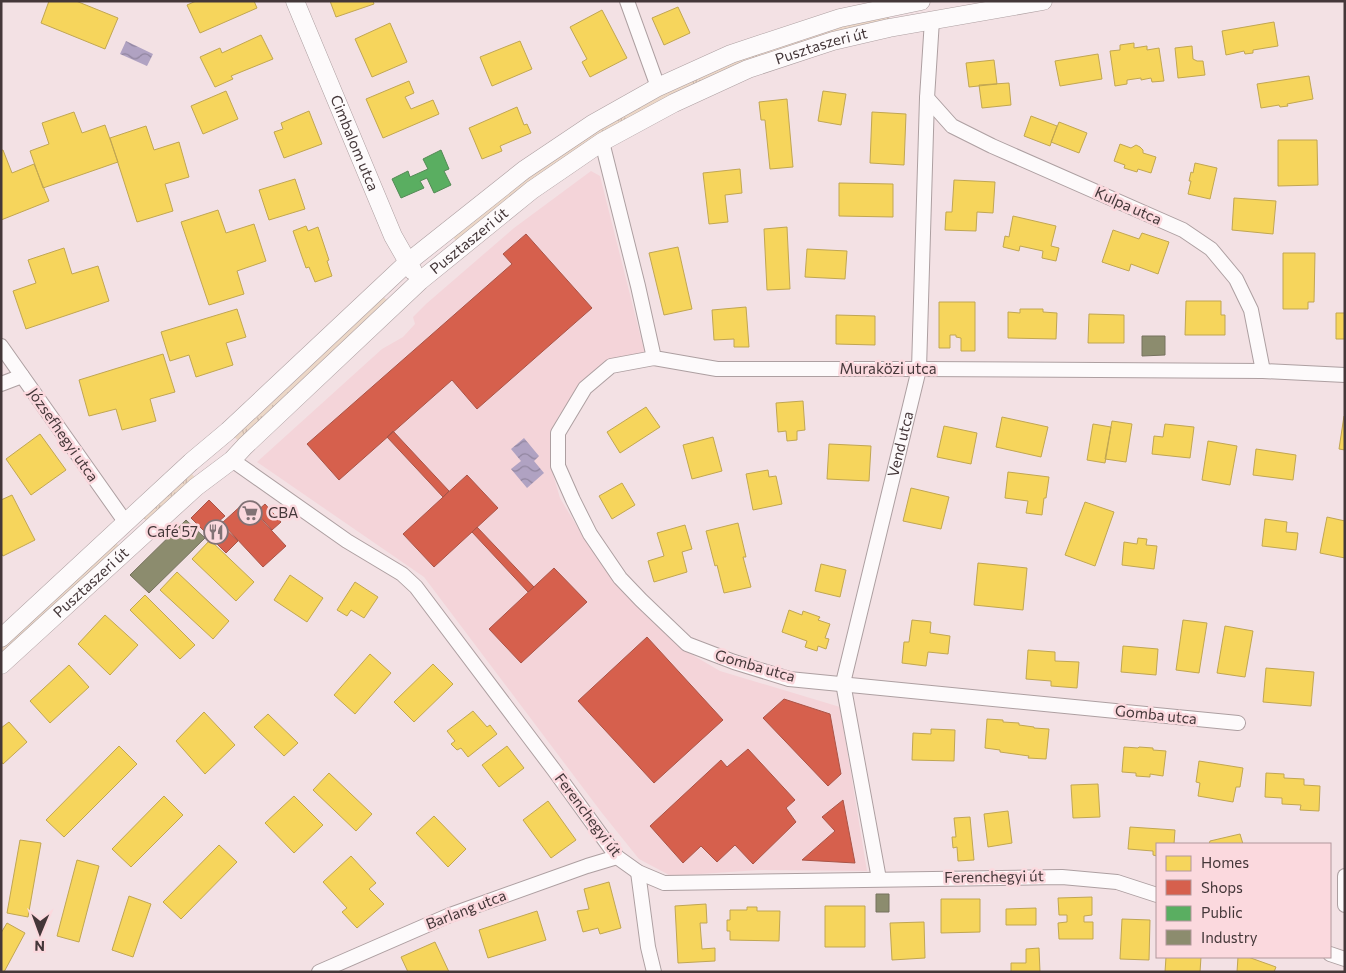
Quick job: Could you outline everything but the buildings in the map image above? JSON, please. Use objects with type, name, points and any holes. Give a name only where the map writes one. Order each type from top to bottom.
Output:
[{"type":"street","name":"Cimbalom utca","points":[[295,1],[393,236],[407,263],[420,281]]},
{"type":"street","points":[[627,1],[658,87]]},
{"type":"street","name":"Pusztaszeri út","points":[[1,638],[407,263],[524,170],[594,123],[658,87],[730,54],[840,18],[921,1]]},
{"type":"street","name":"Vend utca","points":[[878,878],[843,683],[919,368],[927,98],[932,20],[928,1]]},
{"type":"street","name":"Pusztaszeri út","points":[[1,665],[206,478],[232,460],[420,281],[532,190],[602,142],[674,103],[748,69],[833,41],[889,28],[1043,1]]},
{"type":"street","name":"Kulpa utca","points":[[927,98],[952,126],[992,146],[1182,230],[1211,250],[1236,279],[1251,310],[1263,371]]},
{"type":"street","points":[[602,142],[654,358]]},
{"type":"street","name":"Józsefhegyi utca","points":[[1,346],[126,523]]},
{"type":"street","name":"Muraközi utca","points":[[654,358],[717,369],[919,368],[1263,371],[1345,375]]},
{"type":"street","name":"Gomba utca","points":[[654,358],[611,366],[585,388],[558,433],[558,466],[590,534],[620,578],[687,644],[734,662],[789,679],[1238,723]]},
{"type":"street","points":[[1,384],[22,376]]},
{"type":"street","points":[[215,442],[232,460]]},
{"type":"street","name":"Ferenchegyi út","points":[[232,460],[347,541],[402,574],[416,587],[617,857],[638,872],[664,882],[1062,877],[1117,882],[1156,895]]},
{"type":"street","points":[[126,523],[138,541]]},
{"type":"street","name":"Barlang utca","points":[[320,972],[450,915],[617,857]]},
{"type":"street","points":[[638,872],[648,947],[654,972]]},
{"type":"street","points":[[1345,876],[1345,906]]},
{"type":"street","points":[[1331,954],[1345,959]]},
{"type":"shaded area","points":[[591,171],[600,176],[645,354],[611,361],[585,378],[558,417],[551,438],[550,464],[560,498],[612,580],[645,614],[689,653],[720,671],[840,707],[867,871],[759,870],[671,876],[639,859],[602,813],[424,577],[257,462],[382,349],[403,337],[415,324],[413,317],[426,304],[514,228]]},
{"type":"green space","points":[[888,13],[890,23],[672,97],[458,243],[452,236],[532,172],[600,128],[667,91],[735,60],[842,24]]},
{"type":"green space","points":[[383,296],[390,304],[239,442],[233,435]]},
{"type":"green space","points":[[192,474],[197,480],[148,523],[143,517]]},
{"type":"green space","points":[[114,540],[121,549],[1,660],[1,642]]},
{"type":"water","points":[[126,41],[153,54],[147,66],[120,54]]},
{"type":"water","points":[[524,438],[539,456],[534,461],[544,473],[527,488],[511,469],[521,461],[511,449]]},
{"type":"place","name":"CBA","points":[[250,513]]},
{"type":"place","name":"Café 57","points":[[216,532]]}]
